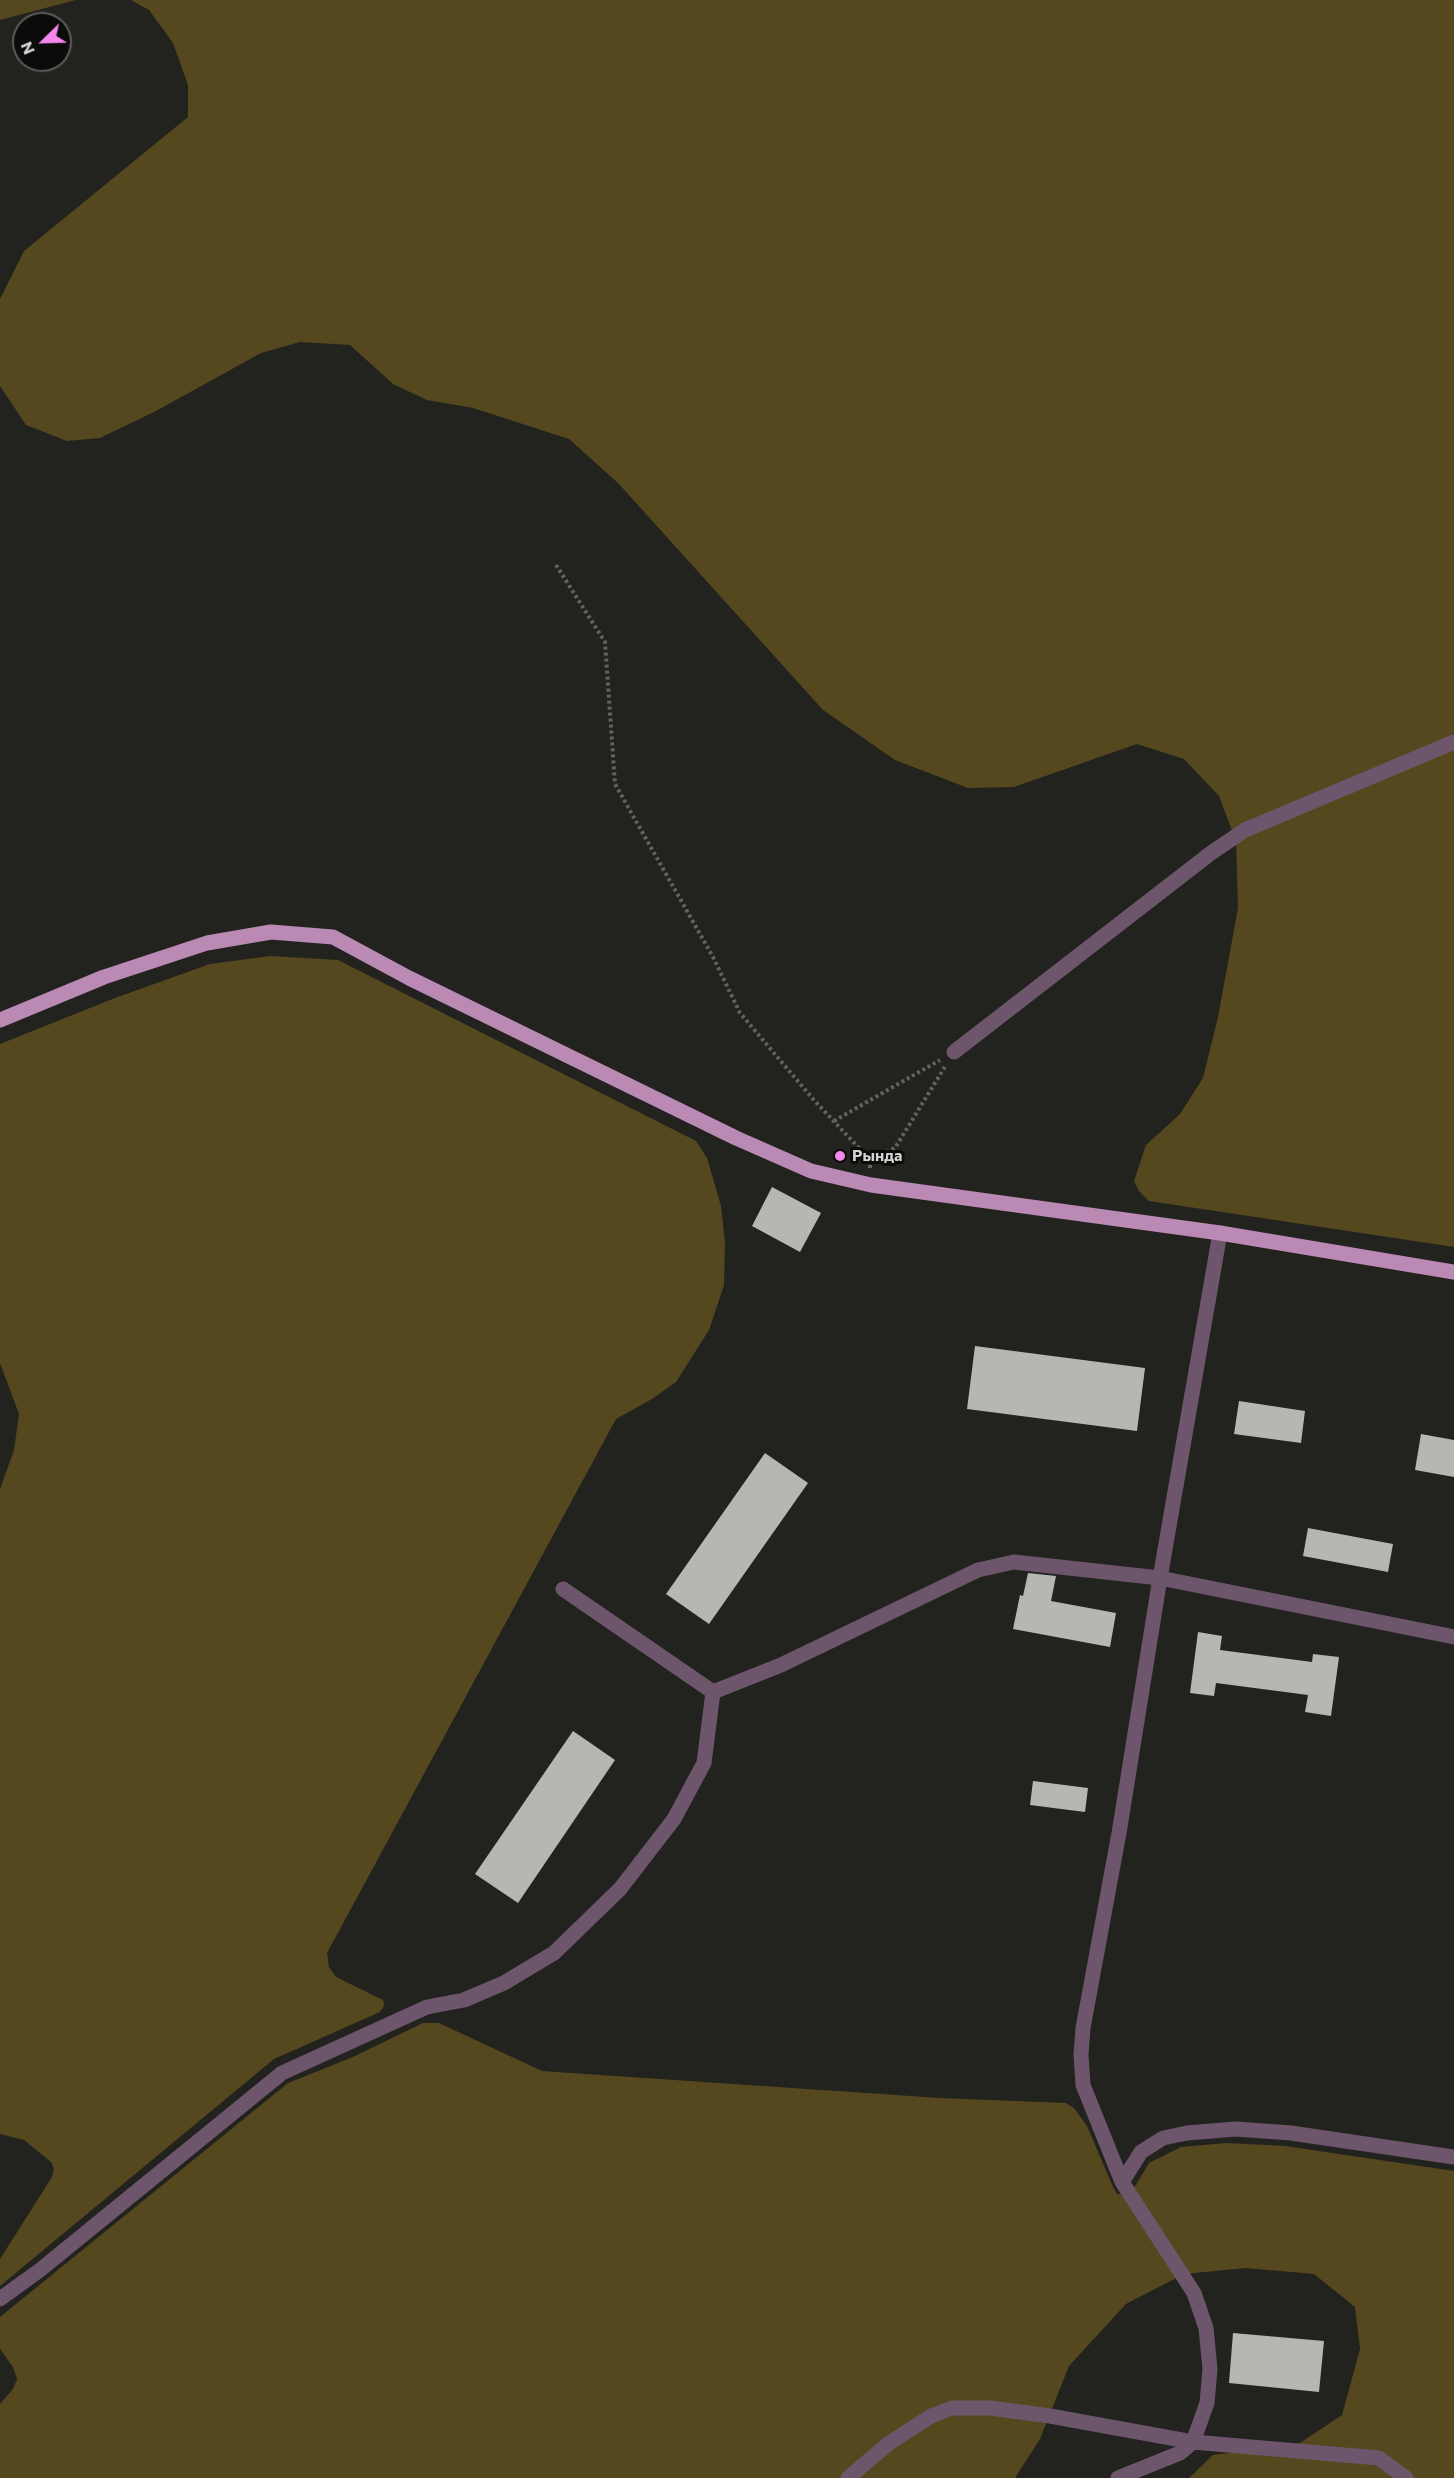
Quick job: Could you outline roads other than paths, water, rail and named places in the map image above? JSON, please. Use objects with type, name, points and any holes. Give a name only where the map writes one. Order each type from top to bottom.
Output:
[{"type":"main road","points":[[0,1020],[104,977],[207,943],[271,932],[333,937],[409,978],[736,1138],[811,1170],[871,1185],[1220,1233],[1454,1272]]},
{"type":"lane","points":[[954,1052],[1211,853],[1245,830],[1454,742]]},
{"type":"lane","points":[[1118,2478],[1180,2453],[1192,2442],[1208,2403],[1210,2369],[1206,2328],[1194,2293],[1122,2182],[1083,2085],[1081,2055],[1083,2028],[1119,1833],[1160,1578],[1220,1233]]},
{"type":"lane","points":[[713,1692],[781,1665],[978,1570],[1014,1562],[1160,1578],[1454,1637]]},
{"type":"lane","points":[[562,1589],[713,1692]]},
{"type":"lane","points":[[0,2299],[40,2270],[282,2073],[427,2007],[464,2000],[504,1983],[554,1953],[621,1889],[674,1820],[704,1763],[713,1692]]},
{"type":"lane","points":[[1122,2182],[1141,2152],[1163,2138],[1207,2131],[1236,2129],[1291,2133],[1454,2157]]},
{"type":"lane","points":[[848,2478],[888,2444],[931,2416],[952,2408],[990,2408],[1050,2416],[1192,2442],[1379,2458],[1406,2478]]},
{"type":"place","name":"Рында","points":[[840,1156]]}]
